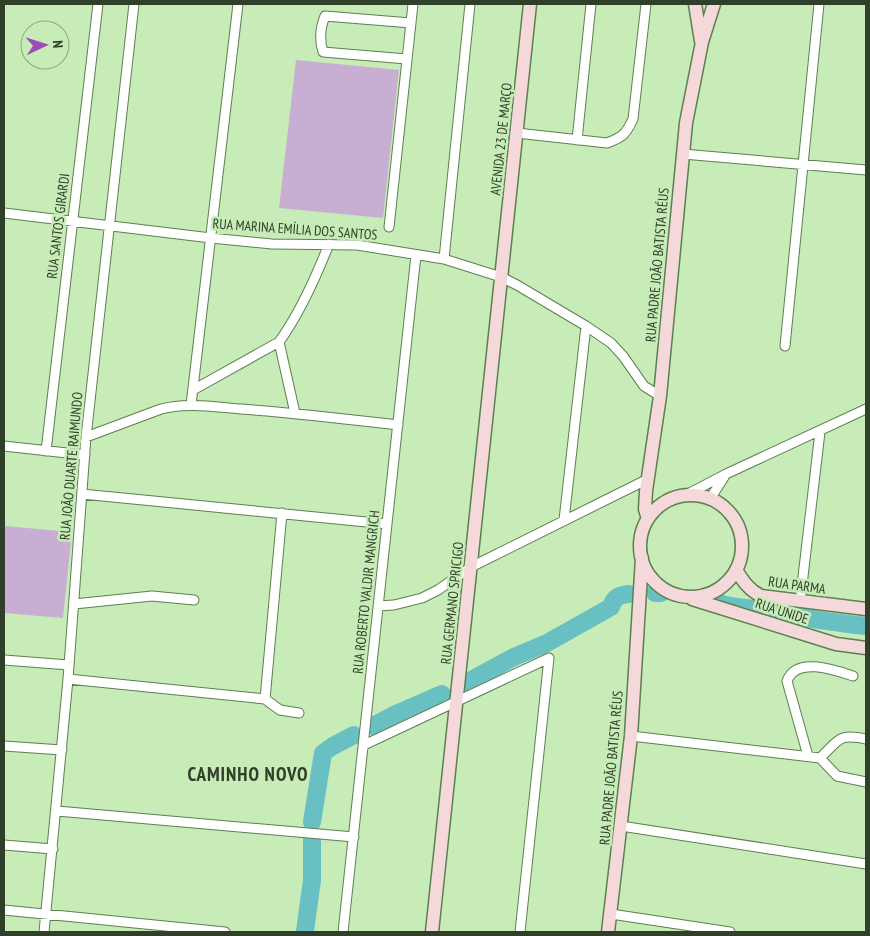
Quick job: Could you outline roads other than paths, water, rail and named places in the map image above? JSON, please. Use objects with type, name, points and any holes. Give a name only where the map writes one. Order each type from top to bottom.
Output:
[{"type":"main road","name":"AVENIDA 23 DE MARÇO","points":[[501,277],[530,4]]},
{"type":"main road","name":"RUA PADRE JOÃO BATISTA RÉUS","points":[[695,4],[702,42]]},
{"type":"main road","name":"RUA PADRE JOÃO BATISTA RÉUS","points":[[648,519],[645,510],[647,485],[660,396],[690,94],[702,42],[714,4]]},
{"type":"main road","name":"RUA GERMANO SPRICIGO","points":[[432,932],[501,277]]},
{"type":"main road","points":[[647,485],[655,501],[662,504]]},
{"type":"main road","points":[[684,496],[701,496],[710,499],[730,514],[739,530],[742,549],[736,570],[724,585],[708,594],[690,598],[674,594],[659,586],[648,574],[642,558],[640,547],[648,519],[662,504],[669,500],[684,496]]},
{"type":"main road","name":"RUA PADRE JOÃO BATISTA RÉUS","points":[[608,932],[631,736],[642,558]]},
{"type":"main road","name":"RUA PARMA","points":[[736,570],[745,584],[753,592],[761,596],[866,609]]},
{"type":"main road","points":[[638,606],[659,586]]},
{"type":"main road","name":"RUA UNIDE","points":[[690,598],[836,644],[866,648]]},
{"type":"street","name":"RUA SANTOS GIRARDI","points":[[46,451],[98,4]]},
{"type":"street","name":"RUA JOÃO DUARTE RAIMUNDO","points":[[44,932],[57,811],[86,437],[134,4]]},
{"type":"street","points":[[191,405],[238,4]]},
{"type":"street","points":[[389,227],[413,4]]},
{"type":"street","points":[[444,259],[470,4]]},
{"type":"street","points":[[577,140],[591,4]]},
{"type":"street","points":[[517,133],[607,143],[620,138],[627,130],[633,118],[646,4]]},
{"type":"street","points":[[785,346],[819,4]]},
{"type":"street","points":[[407,59],[323,52],[320,42],[321,26],[325,16],[411,24]]},
{"type":"street","points":[[683,154],[866,170]]},
{"type":"street","name":"RUA MARINA EMÍLIA DOS SANTOS","points":[[4,213],[272,244],[357,245],[444,259],[501,277],[518,285],[586,326],[611,343],[623,356],[644,386],[660,396]]},
{"type":"street","points":[[193,390],[279,342],[286,333],[330,244]]},
{"type":"street","name":"RUA ROBERTO VALDIR MANGRICH","points":[[344,932],[416,256]]},
{"type":"street","points":[[564,520],[586,326]]},
{"type":"street","points":[[279,342],[295,413]]},
{"type":"street","points":[[86,437],[162,409],[172,406],[191,405],[295,413],[398,425]]},
{"type":"street","points":[[684,496],[726,474],[820,432],[866,408]]},
{"type":"street","points":[[800,602],[820,432]]},
{"type":"street","points":[[4,446],[85,455]]},
{"type":"street","points":[[710,499],[726,474]]},
{"type":"street","points":[[378,606],[394,605],[422,598],[438,590],[470,566],[564,520],[647,485]]},
{"type":"street","points":[[82,494],[387,524]]},
{"type":"street","points":[[265,699],[282,513]]},
{"type":"street","points":[[74,604],[144,596],[194,600]]},
{"type":"street","points":[[364,745],[549,658],[520,932]]},
{"type":"street","points":[[4,660],[69,665]]},
{"type":"street","points":[[808,756],[787,681],[789,674],[809,666],[817,666],[853,676]]},
{"type":"street","points":[[68,679],[265,699],[280,710],[299,713]]},
{"type":"street","points":[[820,758],[838,740],[845,736],[850,735],[866,739]]},
{"type":"street","points":[[631,736],[820,758],[837,776],[866,782]]},
{"type":"street","points":[[4,746],[62,750]]},
{"type":"street","points":[[57,811],[354,837]]},
{"type":"street","points":[[621,826],[866,864]]},
{"type":"street","points":[[4,845],[53,849]]},
{"type":"street","points":[[4,910],[226,932]]},
{"type":"street","points":[[610,914],[730,932]]},
{"type":"waterway","points":[[655,593],[661,593]]},
{"type":"waterway","points":[[468,682],[514,657],[547,643],[611,607],[617,597],[629,594]]},
{"type":"waterway","points":[[717,602],[824,621],[866,626]]},
{"type":"waterway","points":[[373,726],[442,694]]},
{"type":"waterway","points":[[312,822],[323,753],[354,735]]},
{"type":"waterway","points":[[305,931],[312,880],[312,840]]},
{"type":"district","name":"CAMINHO NOVO","points":[[248,774]]}]
